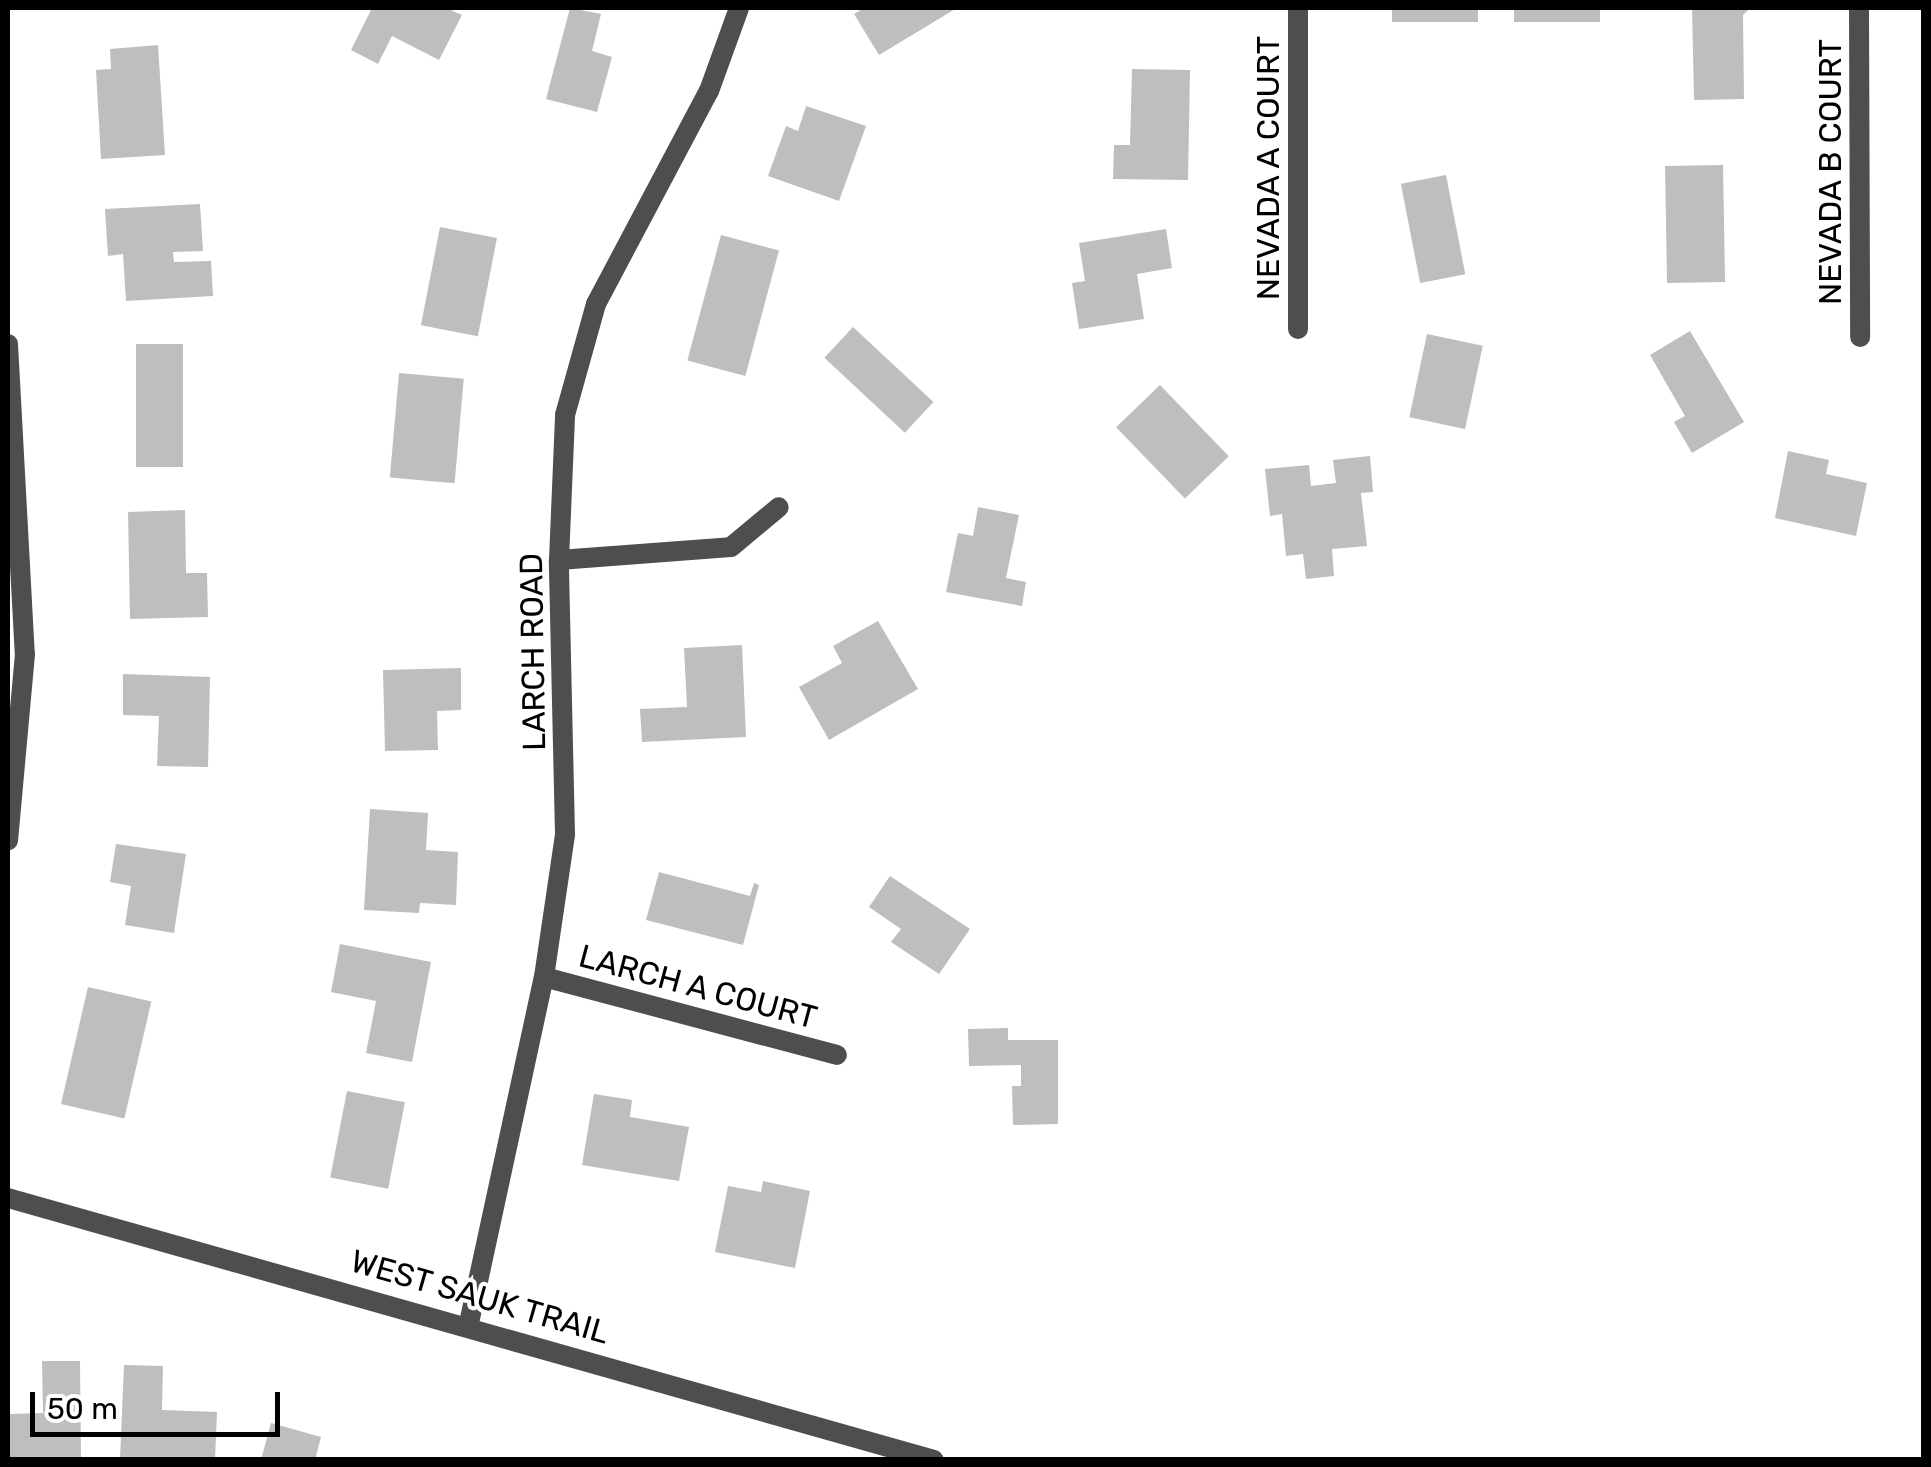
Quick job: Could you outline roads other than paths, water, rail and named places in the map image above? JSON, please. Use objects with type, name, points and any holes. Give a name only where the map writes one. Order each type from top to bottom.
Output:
[{"type":"street","name":"LARCH ROAD","points":[[468,1324],[544,977],[565,834],[559,560],[565,415],[596,304],[709,91],[739,8]]},
{"type":"street","name":"NEVADA A COURT","points":[[1298,8],[1298,329]]},
{"type":"street","name":"NEVADA B COURT","points":[[1859,8],[1860,337]]},
{"type":"street","points":[[8,344],[24,654],[8,840]]},
{"type":"street","points":[[559,560],[731,547],[779,506]]},
{"type":"street","name":"LARCH A COURT","points":[[544,977],[837,1055]]},
{"type":"street","name":"WEST SAUK TRAIL","points":[[8,1198],[468,1324],[934,1460]]}]
